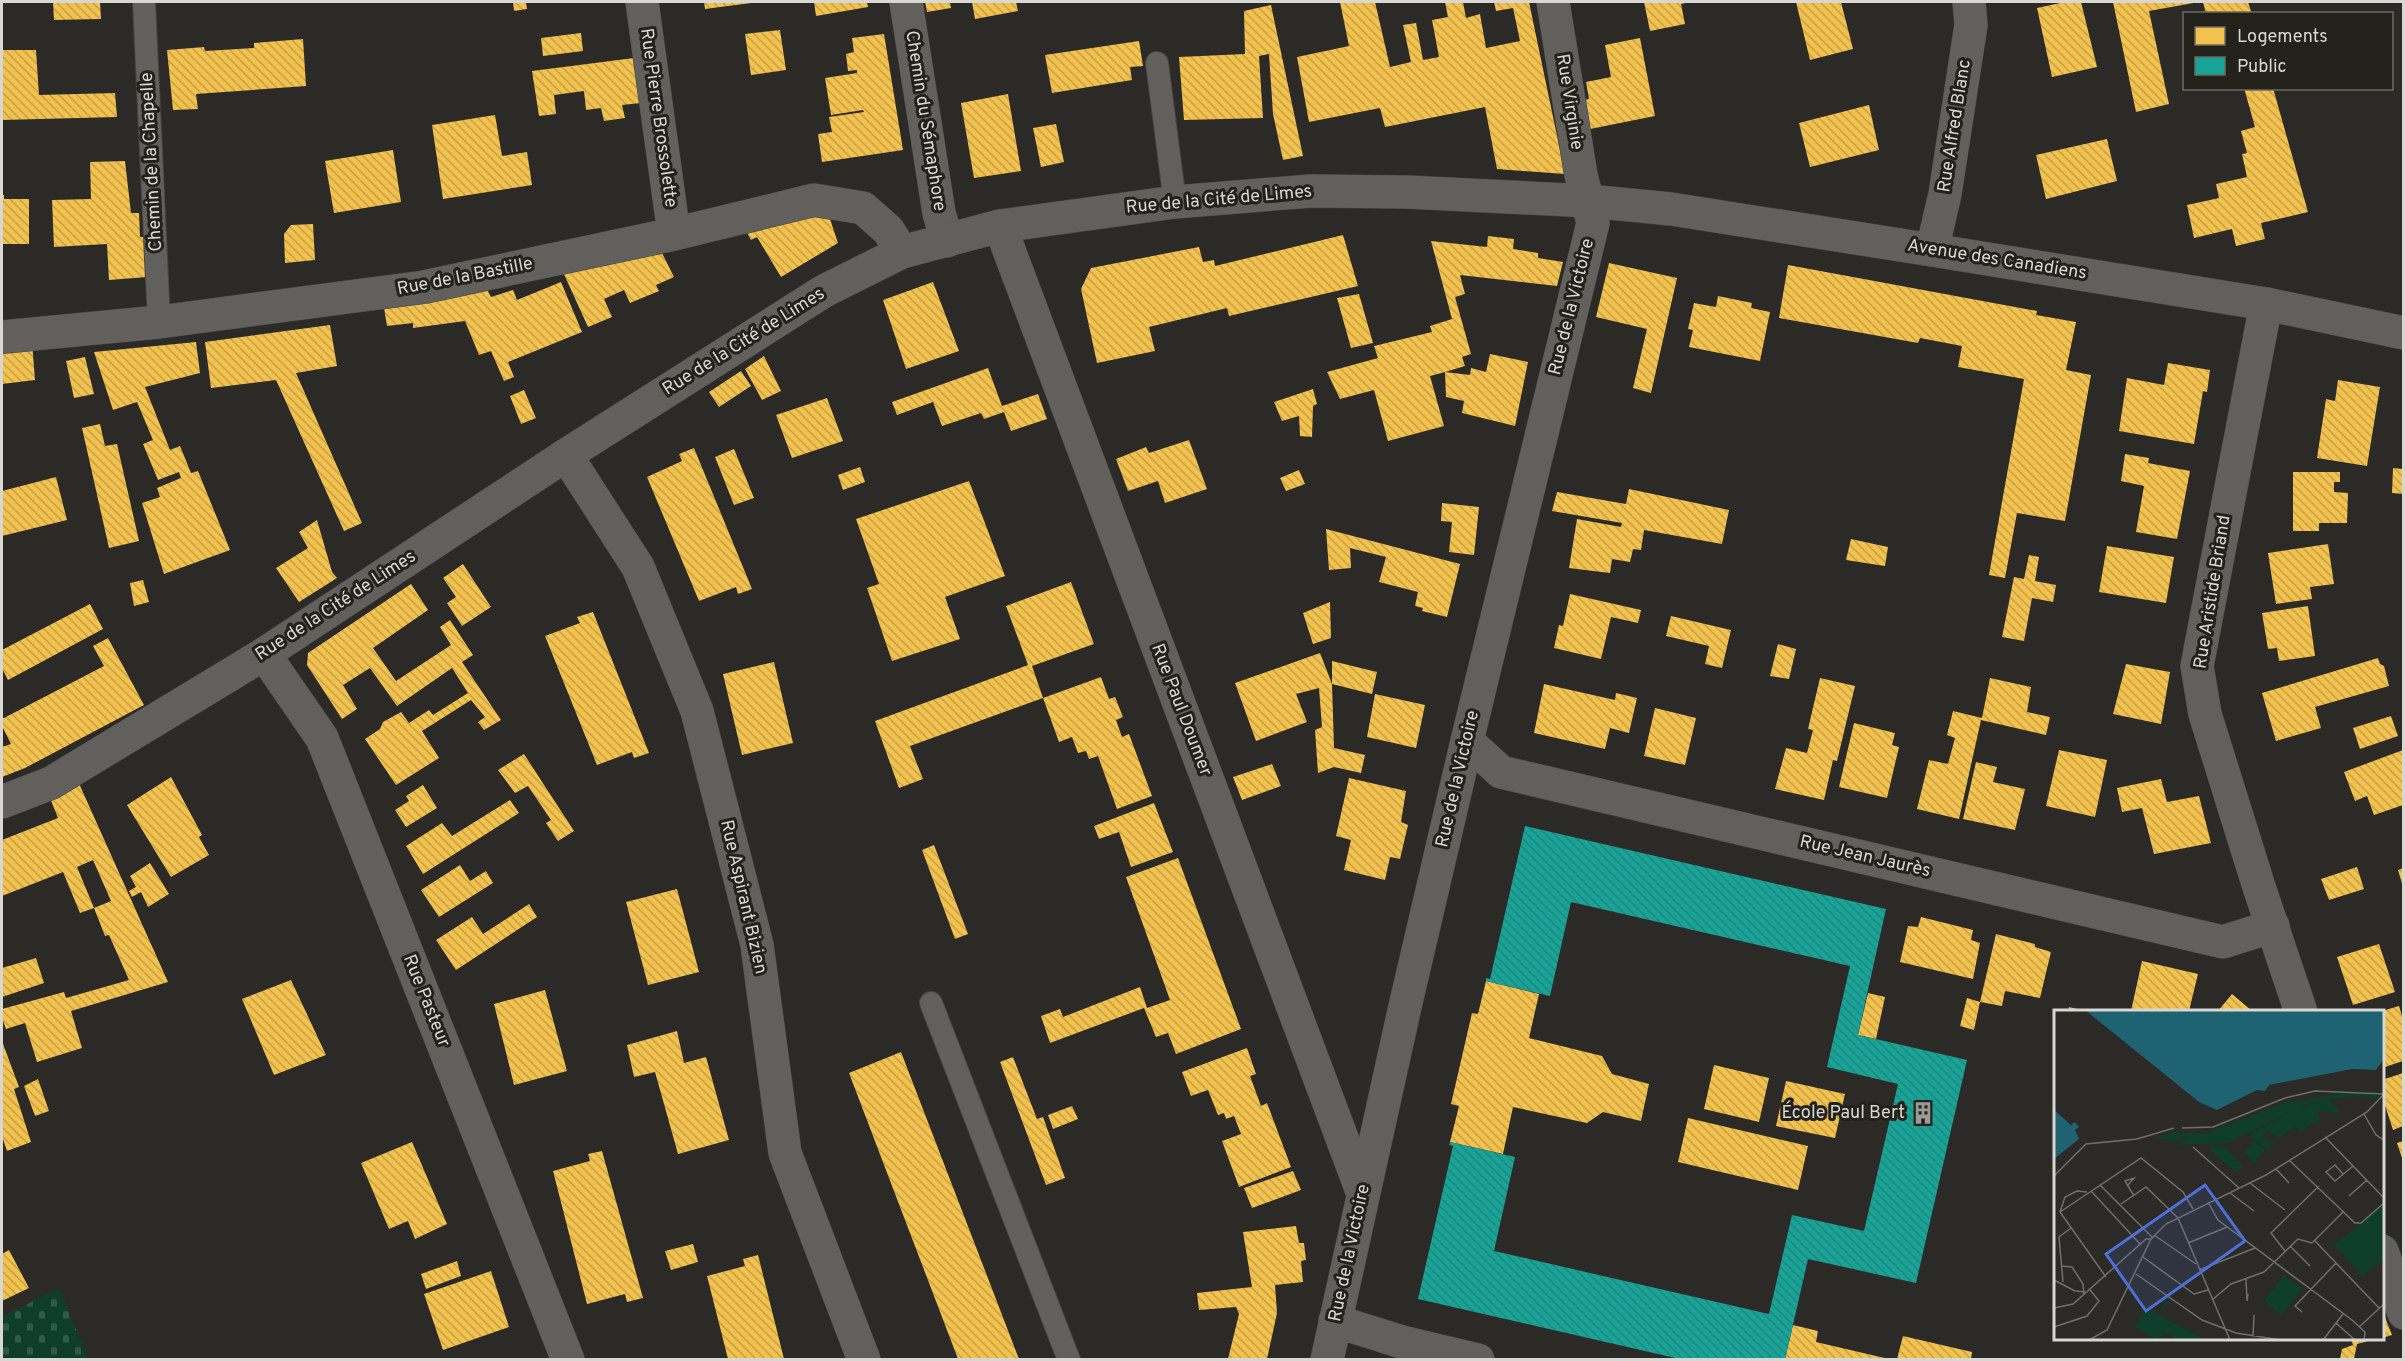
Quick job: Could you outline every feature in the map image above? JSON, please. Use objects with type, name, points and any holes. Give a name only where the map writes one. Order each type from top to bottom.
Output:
[{"type":"street","name":"Rue Pierre Brossolette","points":[[642,2],[674,234]]},
{"type":"street","name":"Chemin du Sémaphore","points":[[906,2],[939,213],[946,241]]},
{"type":"street","name":"Rue Virginie","points":[[1553,2],[1581,175],[1589,201]]},
{"type":"street","name":"Rue Alfred Blanc","points":[[1932,250],[1945,194],[1971,25],[1969,2]]},
{"type":"street","name":"Rue de la Cité de Limes","points":[[2,802],[51,783],[264,654],[566,455],[824,291],[902,252],[1000,226],[1175,202],[1311,191],[1407,192],[1589,201]]},
{"type":"street","name":"Rue de la Bastille","points":[[2,337],[159,322],[424,287],[674,234],[814,200],[863,208],[888,230],[902,252]]},
{"type":"street","name":"Avenue des Canadiens","points":[[1589,201],[1671,209],[2266,304],[2403,333]]},
{"type":"street","name":"Rue de la Victoire","points":[[1327,1359],[1362,1194],[1467,741],[1593,223],[1589,201]]},
{"type":"street","name":"Rue Paul Doumer","points":[[1000,226],[1362,1194]]},
{"type":"street","name":"Rue Aristide Briand","points":[[2266,304],[2197,666],[2205,714],[2301,1010]]},
{"type":"street","name":"Rue Aspirant Bizien","points":[[566,455],[638,567],[696,711],[757,945],[785,1153],[864,1359]]},
{"type":"street","name":"Rue Pasteur","points":[[264,654],[322,738],[568,1359]]},
{"type":"street","name":"Rue Jean Jaurès","points":[[1467,741],[1501,772],[2223,942],[2273,926]]},
{"type":"street","points":[[2384,1257],[2403,1313]]},
{"type":"street","points":[[1335,1321],[1402,1342],[1478,1359]]},
{"type":"lane","name":"Chemin de la Chapelle","points":[[144,2],[159,322]]},
{"type":"lane","points":[[1157,63],[1175,202]]},
{"type":"lane","points":[[931,1003],[1069,1359]]},
{"type":"green space","points":[[59,1288],[88,1359],[2,1359],[2,1317]]},
{"type":"building: Logements","points":[[53,2],[100,2],[101,19],[54,20]]},
{"type":"building: Logements","points":[[513,2],[526,2],[527,9],[514,11]]},
{"type":"building: Logements","points":[[704,2],[751,2],[751,3],[705,9]]},
{"type":"building: Logements","points":[[814,2],[867,2],[868,7],[816,16]]},
{"type":"building: Logements","points":[[925,2],[950,2],[951,8],[927,12]]},
{"type":"building: Logements","points":[[972,2],[1016,2],[1018,11],[975,19]]},
{"type":"building: Logements","points":[[1340,2],[1375,2],[1390,67],[1411,62],[1403,25],[1416,23],[1423,60],[1439,57],[1432,20],[1448,17],[1445,2],[1463,2],[1466,18],[1480,14],[1486,48],[1520,41],[1513,8],[1496,11],[1494,2],[1529,2],[1565,174],[1497,169],[1485,107],[1385,127],[1380,108],[1309,122],[1297,57],[1349,46]]},
{"type":"building: Logements","points":[[1644,2],[1690,2],[1681,4],[1685,24],[1650,31]]},
{"type":"building: Logements","points":[[1796,2],[1841,2],[1853,49],[1810,60]]},
{"type":"building: Logements","points":[[2065,2],[2081,2],[2097,67],[2052,77],[2037,8]]},
{"type":"building: Logements","points":[[2113,2],[2199,2],[2149,11],[2169,104],[2136,112]]},
{"type":"building: Logements","points":[[2203,2],[2248,2],[2251,12],[2206,12]]},
{"type":"building: Logements","points":[[1271,5],[1303,156],[1283,160],[1273,114],[1269,54],[1259,56],[1263,118],[1184,120],[1179,57],[1245,54],[1244,11]]},
{"type":"building: Logements","points":[[780,30],[786,70],[751,75],[745,34]]},
{"type":"building: Logements","points":[[581,33],[583,51],[543,56],[541,38]]},
{"type":"building: Logements","points":[[884,34],[903,150],[822,162],[818,134],[832,132],[829,117],[864,112],[863,110],[831,115],[825,78],[857,73],[857,70],[848,71],[846,54],[854,52],[852,38]]},
{"type":"building: Logements","points":[[1640,38],[1655,116],[1590,129],[1584,100],[1589,99],[1586,82],[1611,77],[1605,45]]},
{"type":"building: Logements","points":[[303,39],[306,86],[196,94],[198,109],[173,110],[167,50],[204,47],[205,51],[254,48],[254,43]]},
{"type":"building: Logements","points":[[1139,41],[1143,66],[1130,67],[1132,80],[1052,93],[1045,55]]},
{"type":"building: Logements","points":[[2,50],[36,50],[39,95],[115,93],[117,117],[2,120]]},
{"type":"building: Logements","points":[[634,58],[641,103],[622,105],[625,118],[604,121],[601,108],[586,110],[584,91],[554,95],[556,114],[539,116],[532,71]]},
{"type":"building: Logements","points":[[2245,90],[2274,90],[2308,212],[2261,223],[2265,239],[2236,246],[2232,229],[2194,238],[2187,205],[2219,198],[2216,184],[2247,177],[2242,154],[2247,153],[2241,131],[2255,127]]},
{"type":"building: Logements","points":[[1008,94],[1021,171],[974,178],[961,103]]},
{"type":"building: Logements","points":[[1869,105],[1879,150],[1810,167],[1799,123]]},
{"type":"building: Logements","points":[[495,115],[502,156],[527,152],[532,185],[443,199],[432,125]]},
{"type":"building: Logements","points":[[1056,124],[1064,162],[1041,167],[1033,128]]},
{"type":"building: Logements","points":[[2107,139],[2117,181],[2046,199],[2036,155]]},
{"type":"building: Logements","points":[[393,150],[401,202],[334,213],[325,161]]},
{"type":"building: Logements","points":[[125,161],[131,213],[139,213],[140,237],[145,237],[147,277],[109,280],[107,244],[54,247],[52,200],[91,199],[90,162]]},
{"type":"building: Logements","points":[[2,195],[4,199],[29,199],[29,244],[2,244]]},
{"type":"building: Logements","points":[[827,210],[838,243],[781,277],[757,237],[751,240],[745,229]]},
{"type":"building: Logements","points":[[313,224],[315,260],[285,263],[284,234],[291,225]]},
{"type":"building: Logements","points":[[1343,235],[1358,286],[1229,316],[1227,308],[1149,327],[1155,351],[1097,363],[1081,289],[1091,268],[1199,247],[1203,262],[1214,260],[1215,266]]},
{"type":"building: Logements","points":[[1488,236],[1514,239],[1513,249],[1538,253],[1538,258],[1563,262],[1557,286],[1460,275],[1465,294],[1455,297],[1471,354],[1462,357],[1465,366],[1430,376],[1444,426],[1388,441],[1374,390],[1340,399],[1327,372],[1378,358],[1374,346],[1432,332],[1430,326],[1452,319],[1431,241],[1487,247]]},
{"type":"building: Logements","points":[[660,249],[674,277],[656,285],[659,291],[630,303],[624,290],[604,299],[612,317],[588,327],[563,272]]},
{"type":"building: Logements","points":[[1609,263],[1677,278],[1651,393],[1633,388],[1647,329],[1596,317]]},
{"type":"building: Logements","points":[[1788,265],[2037,311],[2036,315],[2076,322],[2066,370],[2091,375],[2065,521],[2017,513],[2005,578],[1989,575],[2024,379],[1958,367],[1962,346],[1920,338],[1918,343],[1779,318]]},
{"type":"building: Logements","points":[[561,282],[582,332],[508,362],[514,377],[504,381],[491,351],[479,355],[465,321],[413,328],[413,323],[387,326],[383,302],[485,286],[491,297],[513,290],[517,300]]},
{"type":"building: Logements","points":[[933,282],[959,351],[906,369],[883,300]]},
{"type":"building: Logements","points":[[1359,294],[1373,343],[1351,348],[1337,298]]},
{"type":"building: Logements","points":[[1718,296],[1752,303],[1751,308],[1770,312],[1760,361],[1689,347],[1693,330],[1688,329],[1694,303],[1716,307]]},
{"type":"building: Logements","points":[[330,325],[337,366],[296,373],[362,523],[344,531],[276,380],[211,388],[205,342]]},
{"type":"building: Logements","points":[[32,342],[35,380],[2,384],[2,345]]},
{"type":"building: Logements","points":[[196,342],[200,373],[145,387],[170,450],[180,446],[191,473],[198,471],[230,550],[164,574],[142,503],[160,497],[157,488],[181,478],[179,472],[158,480],[143,444],[153,440],[137,402],[113,410],[94,352]]},
{"type":"building: Logements","points":[[1490,354],[1528,362],[1515,426],[1462,413],[1464,401],[1446,397],[1445,372],[1470,375],[1471,368],[1486,372]]},
{"type":"building: Logements","points":[[764,356],[781,391],[762,400],[745,369]]},
{"type":"building: Logements","points":[[85,357],[94,394],[74,398],[66,361]]},
{"type":"building: Logements","points":[[2168,363],[2210,370],[2207,392],[2203,391],[2194,444],[2119,431],[2127,378],[2164,385]]},
{"type":"building: Logements","points":[[988,368],[1002,406],[1038,394],[1047,419],[1011,431],[1004,412],[984,419],[981,413],[942,426],[933,402],[897,415],[892,402]]},
{"type":"building: Logements","points":[[741,371],[751,386],[719,407],[709,392]]},
{"type":"building: Logements","points":[[2338,380],[2380,387],[2367,466],[2317,458],[2326,399],[2335,401]]},
{"type":"building: Logements","points":[[1313,389],[1317,404],[1313,406],[1312,437],[1300,436],[1299,416],[1282,421],[1274,402]]},
{"type":"building: Logements","points":[[524,390],[536,418],[521,424],[510,396]]},
{"type":"building: Logements","points":[[827,398],[843,441],[792,458],[776,415]]},
{"type":"building: Logements","points":[[100,424],[105,446],[117,444],[139,541],[109,548],[82,428]]},
{"type":"building: Logements","points":[[1189,440],[1207,489],[1165,503],[1158,481],[1128,491],[1116,459],[1146,447],[1149,453]]},
{"type":"building: Logements","points":[[694,448],[752,589],[738,594],[736,587],[699,601],[647,477],[682,461],[679,454]]},
{"type":"building: Logements","points":[[734,449],[754,498],[734,505],[715,457]]},
{"type":"building: Logements","points":[[2125,454],[2149,458],[2148,463],[2190,471],[2177,539],[2136,532],[2144,486],[2121,481]]},
{"type":"building: Logements","points":[[860,467],[865,482],[843,490],[838,475]]},
{"type":"building: Logements","points":[[2393,468],[2403,469],[2403,494],[2392,493]]},
{"type":"building: Logements","points":[[1299,470],[1305,484],[1286,491],[1280,478]]},
{"type":"building: Logements","points":[[2293,472],[2340,472],[2340,482],[2334,482],[2334,492],[2348,493],[2347,523],[2319,523],[2319,531],[2293,531]]},
{"type":"building: Logements","points":[[56,477],[67,520],[2,536],[2,491]]},
{"type":"building: Logements","points":[[969,481],[1005,576],[945,597],[960,639],[892,661],[867,588],[879,584],[856,519]]},
{"type":"building: Logements","points":[[1629,489],[1729,510],[1722,544],[1644,530],[1641,550],[1633,549],[1630,562],[1612,559],[1610,573],[1569,568],[1577,519],[1621,527],[1622,523],[1552,511],[1557,492],[1626,504]]},
{"type":"building: Logements","points":[[1442,503],[1479,507],[1474,555],[1449,552],[1452,522],[1441,521]]},
{"type":"building: Logements","points":[[317,520],[332,572],[337,578],[299,602],[276,568],[308,548],[299,532]]},
{"type":"building: Logements","points":[[1326,529],[1460,564],[1447,617],[1422,611],[1423,608],[1415,606],[1418,592],[1379,582],[1386,557],[1350,548],[1351,568],[1329,570]]},
{"type":"building: Logements","points":[[1851,539],[1888,547],[1885,566],[1846,560]]},
{"type":"building: Logements","points":[[2328,544],[2334,584],[2310,587],[2312,599],[2276,604],[2268,553]]},
{"type":"building: Logements","points":[[2107,546],[2174,557],[2166,603],[2099,592]]},
{"type":"building: Logements","points":[[2029,555],[2039,557],[2035,581],[2056,585],[2053,602],[2032,598],[2024,641],[2002,637],[2014,577],[2024,579]]},
{"type":"building: Logements","points":[[463,564],[491,607],[462,626],[447,603],[456,597],[443,578]]},
{"type":"building: Logements","points":[[143,580],[149,602],[134,606],[130,583]]},
{"type":"building: Logements","points":[[1071,582],[1094,644],[1032,666],[1043,698],[910,746],[923,779],[899,788],[875,721],[1028,665],[1006,606]]},
{"type":"building: Logements","points":[[411,584],[428,610],[373,648],[396,681],[451,645],[440,627],[450,620],[473,655],[462,662],[501,720],[484,730],[478,722],[485,717],[471,700],[422,731],[439,758],[396,785],[365,739],[380,729],[383,722],[401,712],[409,723],[429,710],[433,715],[468,693],[452,668],[397,706],[370,668],[343,685],[357,709],[342,719],[307,665],[308,653]]},
{"type":"building: Logements","points":[[1570,594],[1641,610],[1638,623],[1611,617],[1601,659],[1554,648],[1559,625],[1563,626]]},
{"type":"building: Logements","points":[[1330,602],[1331,638],[1313,644],[1303,613]]},
{"type":"building: Logements","points":[[90,604],[103,629],[8,680],[2,668],[2,650]]},
{"type":"building: Logements","points":[[2308,606],[2315,656],[2279,661],[2277,648],[2268,649],[2262,613]]},
{"type":"building: Logements","points":[[593,612],[649,753],[634,758],[632,752],[597,765],[545,636],[580,623],[577,617]]},
{"type":"building: Logements","points":[[1671,616],[1731,630],[1722,668],[1705,664],[1709,646],[1666,636]]},
{"type":"building: Logements","points":[[108,638],[144,705],[25,768],[2,777],[2,747],[11,744],[2,726],[2,719],[104,666],[93,646]]},
{"type":"building: Logements","points":[[1778,644],[1796,649],[1789,679],[1770,676]]},
{"type":"building: Logements","points":[[1320,653],[1332,684],[1334,748],[1365,755],[1361,773],[1334,767],[1318,773],[1315,730],[1322,727],[1319,688],[1296,694],[1307,722],[1256,741],[1235,683]]},
{"type":"building: Logements","points":[[2378,658],[2380,664],[2384,666],[2389,686],[2315,707],[2321,728],[2276,741],[2262,693]]},
{"type":"building: Logements","points":[[1332,661],[1377,672],[1372,694],[1332,684]]},
{"type":"building: Logements","points":[[774,662],[793,743],[742,755],[723,674]]},
{"type":"building: Logements","points":[[2126,664],[2170,672],[2161,724],[2113,714]]},
{"type":"building: Logements","points":[[1101,677],[1109,699],[1115,697],[1123,717],[1116,720],[1122,737],[1129,734],[1152,796],[1117,809],[1098,756],[1089,759],[1086,751],[1078,753],[1072,737],[1059,742],[1043,698]]},
{"type":"building: Logements","points":[[1820,678],[1855,686],[1837,761],[1833,760],[1824,800],[1775,789],[1786,748],[1807,753],[1813,730],[1808,729]]},
{"type":"building: Logements","points":[[1990,678],[2031,687],[2027,712],[2050,717],[2046,735],[1981,720],[1959,819],[1917,809],[1929,760],[1948,764],[1955,738],[1947,735],[1953,711],[1982,718]]},
{"type":"building: Logements","points":[[1544,684],[1615,700],[1616,693],[1637,698],[1629,733],[1610,728],[1605,749],[1534,733]]},
{"type":"building: Logements","points":[[1375,694],[1425,705],[1416,748],[1367,737]]},
{"type":"building: Logements","points":[[1655,708],[1696,718],[1685,765],[1644,756]]},
{"type":"building: Logements","points":[[2391,716],[2398,736],[2360,749],[2353,728]]},
{"type":"building: Logements","points":[[1854,723],[1895,733],[1892,745],[1899,747],[1887,798],[1839,787]]},
{"type":"building: Logements","points":[[2059,750],[2107,760],[2095,817],[2046,806]]},
{"type":"building: Logements","points":[[2403,750],[2403,805],[2374,815],[2367,796],[2355,801],[2344,772]]},
{"type":"building: Logements","points":[[524,754],[574,831],[558,841],[546,823],[551,820],[528,786],[515,793],[498,770]]},
{"type":"building: Logements","points":[[1976,762],[1997,767],[1993,782],[2025,789],[2015,830],[1963,819]]},
{"type":"building: Logements","points":[[1272,764],[1281,786],[1242,800],[1233,777]]},
{"type":"building: Logements","points":[[171,777],[202,835],[199,837],[209,855],[171,877],[127,805]]},
{"type":"building: Logements","points":[[1349,778],[1406,791],[1401,822],[1408,825],[1400,859],[1390,857],[1385,880],[1344,870],[1351,840],[1336,836]]},
{"type":"building: Logements","points":[[77,779],[168,982],[71,1011],[82,1048],[37,1062],[25,1023],[6,1029],[2,1009],[64,992],[66,998],[129,980],[109,935],[105,936],[94,908],[80,913],[63,872],[2,896],[2,840],[58,818],[48,793]],"holes":[[[93,860],[111,901],[94,908],[77,867]]]},
{"type":"building: Logements","points":[[2161,779],[2167,802],[2199,796],[2211,843],[2154,854],[2142,808],[2122,812],[2117,788]]},
{"type":"building: Logements","points":[[423,785],[437,808],[406,827],[395,810],[409,801],[406,796]]},
{"type":"building: Logements","points":[[510,800],[519,813],[423,874],[406,846],[442,823],[452,836]]},
{"type":"building: Logements","points":[[1154,803],[1173,852],[1131,867],[1119,832],[1099,839],[1094,826]]},
{"type":"building: Logements","points":[[934,845],[968,934],[955,939],[922,850]]},
{"type":"building: Logements","points":[[1178,858],[1241,1029],[1176,1054],[1168,1033],[1156,1037],[1144,1008],[1050,1043],[1041,1016],[1060,1009],[1063,1017],[1140,987],[1147,1008],[1170,1000],[1126,877]]},
{"type":"building: Logements","points":[[150,863],[169,894],[148,907],[141,892],[132,897],[129,891],[136,887],[130,876]]},
{"type":"building: Logements","points":[[460,865],[470,881],[486,871],[493,883],[439,917],[421,890]]},
{"type":"building: Logements","points":[[2357,867],[2364,889],[2329,900],[2321,879]]},
{"type":"building: Logements","points":[[2403,868],[2403,887],[2398,870]]},
{"type":"building: Logements","points":[[677,889],[699,972],[648,985],[626,902]]},
{"type":"building: Logements","points":[[529,904],[537,917],[456,970],[436,940],[472,917],[483,934]]},
{"type":"building: Logements","points":[[1921,917],[1973,930],[1971,940],[1980,943],[1973,979],[1900,962],[1908,926],[1918,927]]},
{"type":"building: Logements","points":[[1996,934],[2035,944],[2035,947],[2051,952],[2040,998],[2005,991],[2002,1006],[1980,1002]]},
{"type":"building: Logements","points":[[2379,944],[2395,992],[2353,1005],[2337,957]]},
{"type":"building: Logements","points":[[36,958],[44,983],[2,997],[2,968]]},
{"type":"building: Logements","points":[[2142,961],[2198,974],[2189,1010],[2131,1010]]},
{"type":"building: Logements","points":[[291,980],[326,1055],[274,1075],[242,999]]},
{"type":"building: Logements","points":[[1486,981],[1539,994],[1529,1038],[1602,1056],[1612,1074],[1649,1084],[1641,1121],[1603,1112],[1587,1123],[1513,1107],[1503,1154],[1450,1142],[1459,1106],[1451,1104],[1472,1013],[1478,1014]]},
{"type":"building: Logements","points":[[545,990],[567,1071],[514,1085],[494,1004]]},
{"type":"building: Logements","points":[[1868,993],[1885,997],[1876,1039],[1858,1035]]},
{"type":"building: Logements","points":[[2232,994],[2251,1010],[2219,1010]]},
{"type":"building: Logements","points":[[1967,998],[1980,1002],[1974,1030],[1960,1026]]},
{"type":"building: Logements","points":[[2399,1006],[2403,1019],[2403,1061],[2384,1067],[2384,1010]]},
{"type":"building: Logements","points":[[677,1031],[684,1063],[706,1057],[729,1140],[678,1154],[655,1072],[634,1077],[627,1045]]},
{"type":"building: Logements","points":[[2,1041],[19,1087],[14,1089],[31,1142],[7,1151],[2,1136]]},
{"type":"building: Logements","points":[[1247,1048],[1256,1074],[1250,1076],[1261,1106],[1267,1103],[1291,1167],[1239,1187],[1222,1141],[1241,1134],[1234,1116],[1226,1119],[1224,1113],[1218,1115],[1208,1090],[1191,1096],[1182,1072]]},
{"type":"building: Logements","points":[[901,1052],[1019,1359],[958,1359],[849,1073]]},
{"type":"building: Logements","points":[[1013,1057],[1037,1119],[1043,1117],[1065,1178],[1046,1185],[1000,1062]]},
{"type":"building: Logements","points":[[1714,1065],[1769,1078],[1759,1122],[1704,1109]]},
{"type":"building: Logements","points":[[2403,1073],[2403,1126],[2393,1130],[2384,1102],[2384,1079]]},
{"type":"building: Logements","points":[[38,1079],[49,1111],[35,1116],[24,1086]]},
{"type":"building: Logements","points":[[1786,1081],[1845,1094],[1835,1138],[1776,1126]]},
{"type":"building: Logements","points":[[1072,1106],[1078,1119],[1053,1129],[1048,1115]]},
{"type":"building: Logements","points":[[1688,1118],[1808,1146],[1798,1190],[1678,1162]]},
{"type":"building: Logements","points":[[2403,1141],[2403,1161],[2397,1143]]},
{"type":"building: Logements","points":[[412,1142],[447,1224],[415,1239],[408,1221],[389,1229],[361,1163]]},
{"type":"building: Logements","points":[[602,1151],[643,1298],[627,1302],[625,1294],[587,1304],[553,1171],[590,1161],[588,1154]]},
{"type":"building: Logements","points":[[1293,1171],[1301,1190],[1252,1208],[1244,1188]]},
{"type":"building: Logements","points":[[1296,1226],[1299,1243],[1304,1243],[1306,1260],[1301,1261],[1303,1282],[1275,1285],[1277,1313],[1267,1359],[1228,1359],[1239,1314],[1236,1307],[1199,1310],[1197,1293],[1252,1287],[1243,1232]]},
{"type":"building: Logements","points":[[693,1244],[698,1262],[671,1270],[665,1251]]},
{"type":"building: Logements","points":[[9,1250],[29,1288],[2,1301],[2,1254]]},
{"type":"building: Logements","points":[[758,1255],[784,1359],[728,1359],[707,1276],[745,1266],[743,1259]]},
{"type":"building: Logements","points":[[457,1261],[461,1276],[426,1289],[421,1274]]},
{"type":"building: Logements","points":[[491,1271],[509,1327],[443,1350],[424,1294]]},
{"type":"building: Logements","points":[[2384,1315],[2392,1335],[2384,1337]]},
{"type":"building: Logements","points":[[1793,1325],[1818,1331],[1816,1342],[1889,1359],[1785,1359]]},
{"type":"building: Logements","points":[[1903,1336],[1972,1352],[1971,1359],[1897,1359]]},
{"type":"building: Logements","points":[[2352,1340],[2372,1340],[2357,1344],[2354,1359],[2340,1359],[2342,1349],[2353,1345]]},
{"type":"building: Public","name":"École Paul Bert","points":[[1525,826],[1886,909],[1858,1035],[1967,1060],[1916,1283],[1808,1259],[1785,1360],[1684,1360],[1418,1299],[1453,1146],[1449,1145],[1450,1142],[1515,1157],[1494,1251],[1769,1314],[1792,1215],[1864,1231],[1898,1084],[1827,1067],[1850,966],[1571,902],[1550,996],[1486,981],[1486,978],[1490,979]]},
{"type":"place","name":"École Paul Bert","points":[[1923,1113]]}]
